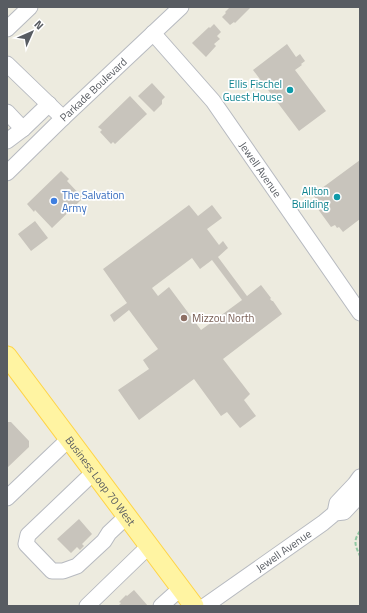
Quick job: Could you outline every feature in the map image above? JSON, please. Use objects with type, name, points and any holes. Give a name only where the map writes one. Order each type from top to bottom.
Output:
[{"type":"main road","name":"Business Loop 70 West","points":[[7,356],[194,606]]},
{"type":"street","points":[[7,29],[30,7]]},
{"type":"street","name":"Parkade Boulevard","points":[[7,173],[181,7]]},
{"type":"street","name":"Jewell Avenue","points":[[153,33],[212,101],[360,312]]},
{"type":"street","points":[[7,64],[63,118]]},
{"type":"street","points":[[7,141],[23,129],[49,104]]},
{"type":"street","points":[[7,112],[23,129]]},
{"type":"street","points":[[7,498],[69,439]]},
{"type":"street","points":[[94,472],[28,535],[26,544],[52,571],[63,571],[77,566],[104,541],[109,533],[127,516]]},
{"type":"street","points":[[334,513],[337,503],[355,484],[360,476]]},
{"type":"street","name":"Jewell Avenue","points":[[205,606],[323,523],[334,513],[344,512],[360,496]]},
{"type":"street","points":[[87,606],[149,546]]},
{"type":"street","points":[[161,606],[180,588]]},
{"type":"path","points":[[360,531],[356,537],[355,543],[356,549],[360,556]]},
{"type":"building","points":[[230,7],[251,7],[235,23],[234,22],[230,25],[222,17]]},
{"type":"building","points":[[214,24],[221,32],[217,36],[220,39],[214,44],[216,46],[206,57],[192,43]]},
{"type":"building","name":"Ellis Fischel Guest House","points":[[287,44],[296,57],[300,54],[305,61],[295,70],[326,111],[299,131],[253,70]]},
{"type":"building","points":[[152,83],[165,97],[162,100],[162,104],[154,112],[138,96]]},
{"type":"building","points":[[130,96],[147,114],[115,144],[113,142],[111,144],[100,132],[102,130],[98,127]]},
{"type":"building","name":"Allton Building","points":[[360,160],[360,219],[343,232],[335,225],[331,227],[315,205],[319,203],[311,192],[318,187],[322,192],[324,190],[322,188]]},
{"type":"building","points":[[61,171],[69,179],[67,181],[83,198],[52,228],[35,210],[34,212],[27,204]]},
{"type":"building","points":[[189,205],[198,216],[212,205],[222,218],[207,229],[219,245],[223,241],[228,248],[218,257],[247,296],[261,285],[282,314],[223,359],[250,394],[244,400],[256,416],[240,428],[227,412],[221,416],[194,379],[139,420],[118,390],[149,369],[143,360],[158,349],[129,310],[114,322],[110,315],[127,303],[103,269]],"holes":[[[192,258],[200,269],[212,260],[242,300],[201,330],[169,287],[158,296],[152,288]]]},
{"type":"building","points":[[35,221],[48,238],[31,251],[18,234]]},
{"type":"building","points":[[7,422],[11,422],[29,441],[29,447],[7,468]]},
{"type":"building","points":[[79,519],[92,534],[82,544],[84,546],[80,550],[77,547],[71,553],[57,539]]},
{"type":"building","points":[[134,590],[148,606],[118,606],[121,603],[119,602],[126,595],[127,596]]},
{"type":"place","name":"Ellis Fischel Guest House","points":[[290,90]]},
{"type":"place","name":"Allton Building","points":[[337,197]]},
{"type":"place","name":"The Salvation Army","points":[[54,201]]},
{"type":"place","name":"Mizzou North","points":[[184,318]]}]
